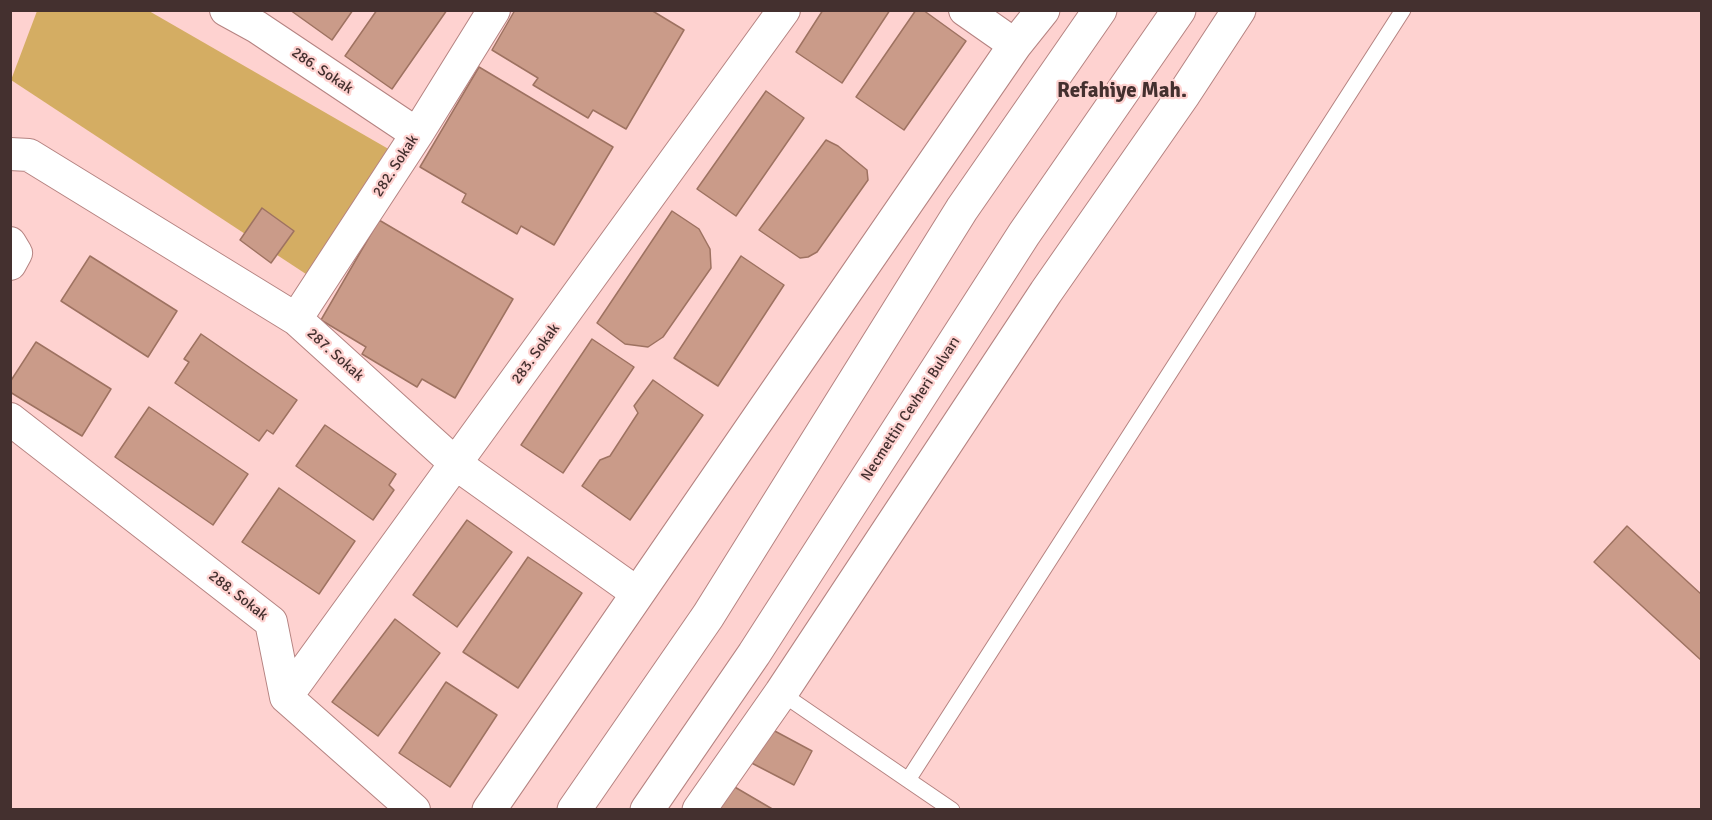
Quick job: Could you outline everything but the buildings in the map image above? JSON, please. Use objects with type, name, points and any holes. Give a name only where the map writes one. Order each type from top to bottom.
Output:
[{"type":"main road","points":[[489,810],[1016,45],[1043,10]]},
{"type":"main road","points":[[574,810],[708,616],[962,210],[1100,10]]},
{"type":"main road","name":"Necmettin Cevheri Bulvarı","points":[[647,810],[754,654],[1024,234],[1179,10]]},
{"type":"main road","points":[[699,810],[781,693],[1046,292],[1184,94],[1239,10]]},
{"type":"street","name":"286. Sokak","points":[[226,10],[263,19],[417,134]]},
{"type":"street","name":"282. Sokak","points":[[296,319],[417,134],[494,10]]},
{"type":"street","name":"283. Sokak","points":[[286,697],[784,10]]},
{"type":"street","points":[[965,10],[1016,45]]},
{"type":"street","name":"287. Sokak","points":[[10,154],[29,155],[296,319],[456,464],[637,593]]},
{"type":"street","points":[[10,243],[15,253],[10,264]]},
{"type":"street","name":"288. Sokak","points":[[10,419],[271,622],[286,697]]},
{"type":"street","points":[[286,697],[414,810]]},
{"type":"lane","points":[[908,780],[1403,10]]},
{"type":"lane","points":[[781,693],[952,810]]},
{"type":"shaded area","points":[[37,11],[149,11],[392,151],[309,276],[11,80]]},
{"type":"district","name":"Refahiye Mah.","points":[[1122,91]]}]
